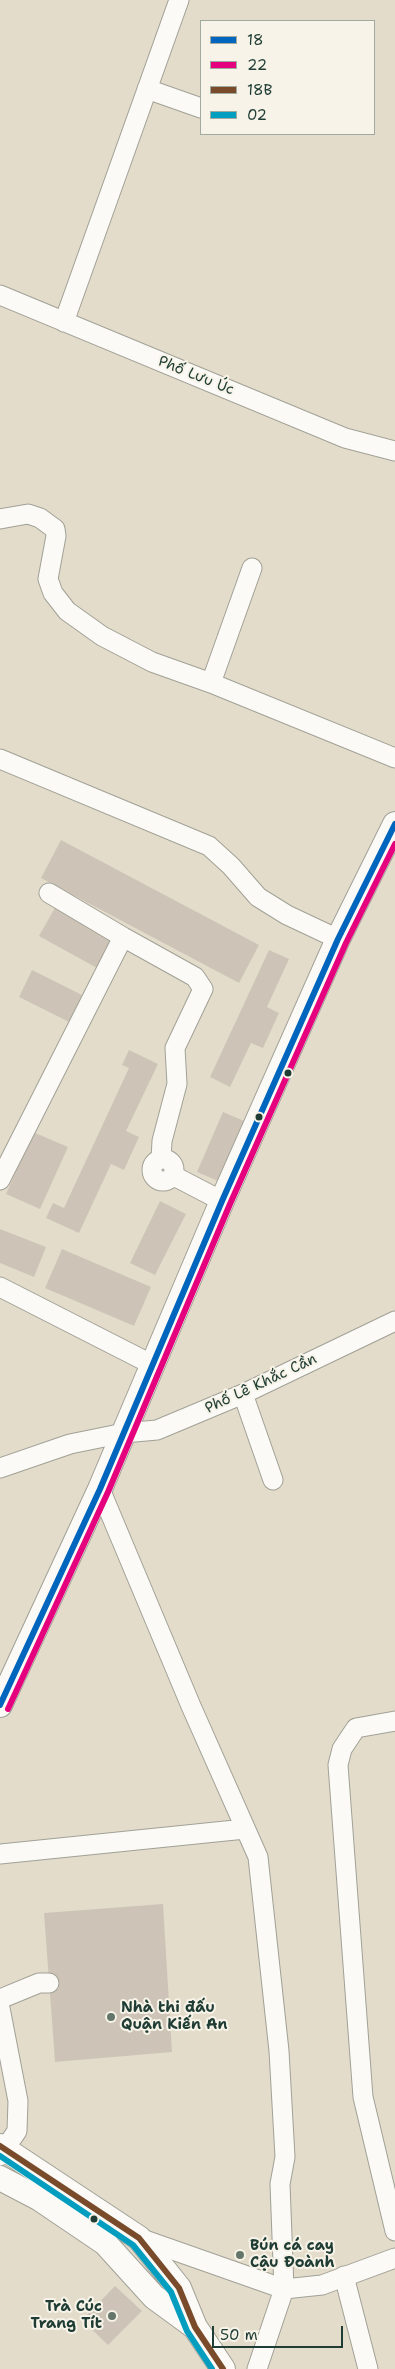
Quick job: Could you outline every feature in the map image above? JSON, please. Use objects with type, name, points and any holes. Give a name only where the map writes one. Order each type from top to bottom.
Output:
[{"type":"main road","points":[[0,1705],[100,1489],[222,1201],[338,939],[395,824]]},
{"type":"main road","points":[[1,2150],[98,2208],[140,2238],[180,2288],[195,2327],[223,2369]]},
{"type":"main road","points":[[0,2178],[40,2199],[105,2243],[154,2296],[195,2327]]},
{"type":"street","points":[[64,322],[179,0]]},
{"type":"street","points":[[147,89],[200,108]]},
{"type":"street","name":"Phố Lưu Úc","points":[[0,295],[346,438],[395,451]]},
{"type":"street","points":[[0,519],[28,514],[40,518],[55,529],[56,536],[48,579],[53,593],[67,611],[85,625],[152,662],[211,683],[395,758]]},
{"type":"street","points":[[211,683],[252,568]]},
{"type":"street","points":[[0,759],[209,846],[231,866],[258,897],[287,915],[338,939]]},
{"type":"street","points":[[49,893],[195,977],[203,989],[175,1048],[177,1084],[162,1141],[161,1159],[171,1161],[175,1171],[174,1176],[222,1201]]},
{"type":"street","points":[[0,1180],[123,937]]},
{"type":"street","points":[[0,1287],[153,1365]]},
{"type":"street","name":"Phố Lê Khắc Cần","points":[[0,1468],[70,1444],[124,1433],[157,1430],[243,1394],[395,1321]]},
{"type":"street","points":[[243,1394],[273,1480]]},
{"type":"street","points":[[100,1489],[191,1706],[258,1857],[279,2051],[286,2157],[280,2184],[284,2289],[257,2369]]},
{"type":"street","points":[[395,1721],[356,1728],[342,1748],[338,1765],[363,2098],[395,2231]]},
{"type":"street","points":[[0,1854],[245,1829]]},
{"type":"street","points":[[0,1998],[39,1983],[49,1983]]},
{"type":"street","points":[[0,2008],[18,2101],[17,2131],[1,2150]]},
{"type":"street","points":[[140,2238],[284,2289],[322,2285],[395,2258]]},
{"type":"street","points":[[344,2276],[368,2369]]},
{"type":"building","points":[[61,840],[259,945],[239,983],[41,878]]},
{"type":"building","points":[[56,906],[114,938],[97,968],[39,936]]},
{"type":"building","points":[[269,950],[289,959],[267,1007],[279,1013],[263,1048],[251,1043],[230,1087],[210,1077]]},
{"type":"building","points":[[32,970],[82,995],[69,1022],[19,997]]},
{"type":"building","points":[[129,1050],[158,1064],[126,1131],[139,1137],[124,1170],[111,1164],[79,1233],[46,1218],[53,1203],[64,1208],[129,1068],[122,1065]]},
{"type":"building","points":[[223,1112],[244,1121],[218,1181],[197,1172]]},
{"type":"building","points":[[33,1132],[68,1147],[40,1209],[6,1194]]},
{"type":"building","points":[[160,1201],[186,1214],[155,1275],[130,1263]]},
{"type":"building","points":[[0,1229],[46,1247],[34,1277],[0,1263]]},
{"type":"building","points":[[62,1249],[151,1287],[134,1326],[45,1288]]},
{"type":"building","name":"Nhà thi đấu Quận Kiến An","points":[[163,1904],[172,2052],[55,2062],[44,1913]]},
{"type":"building","name":"Trà Cúc Trang Tít","points":[[115,2286],[142,2311],[108,2345],[82,2320]]},
{"type":"transit line","name":"18","points":[[0,1705],[100,1489],[222,1201],[338,939],[395,824]]},
{"type":"transit line","name":"22","points":[[8,1709],[108,1492],[230,1204],[346,943],[395,844]]},
{"type":"transit line","name":"18B","points":[[0,2146],[139,2238],[179,2288],[195,2327],[223,2369]]},
{"type":"transit line","name":"02","points":[[0,2156],[133,2245],[171,2292],[187,2331],[212,2369]]},
{"type":"place","name":"Nhà thi đấu Quận Kiến An","points":[[111,2017]]},
{"type":"place","name":"Bún cá cay Cậu Đoành","points":[[240,2255]]},
{"type":"place","name":"Trà Cúc Trang Tít","points":[[112,2316]]}]
